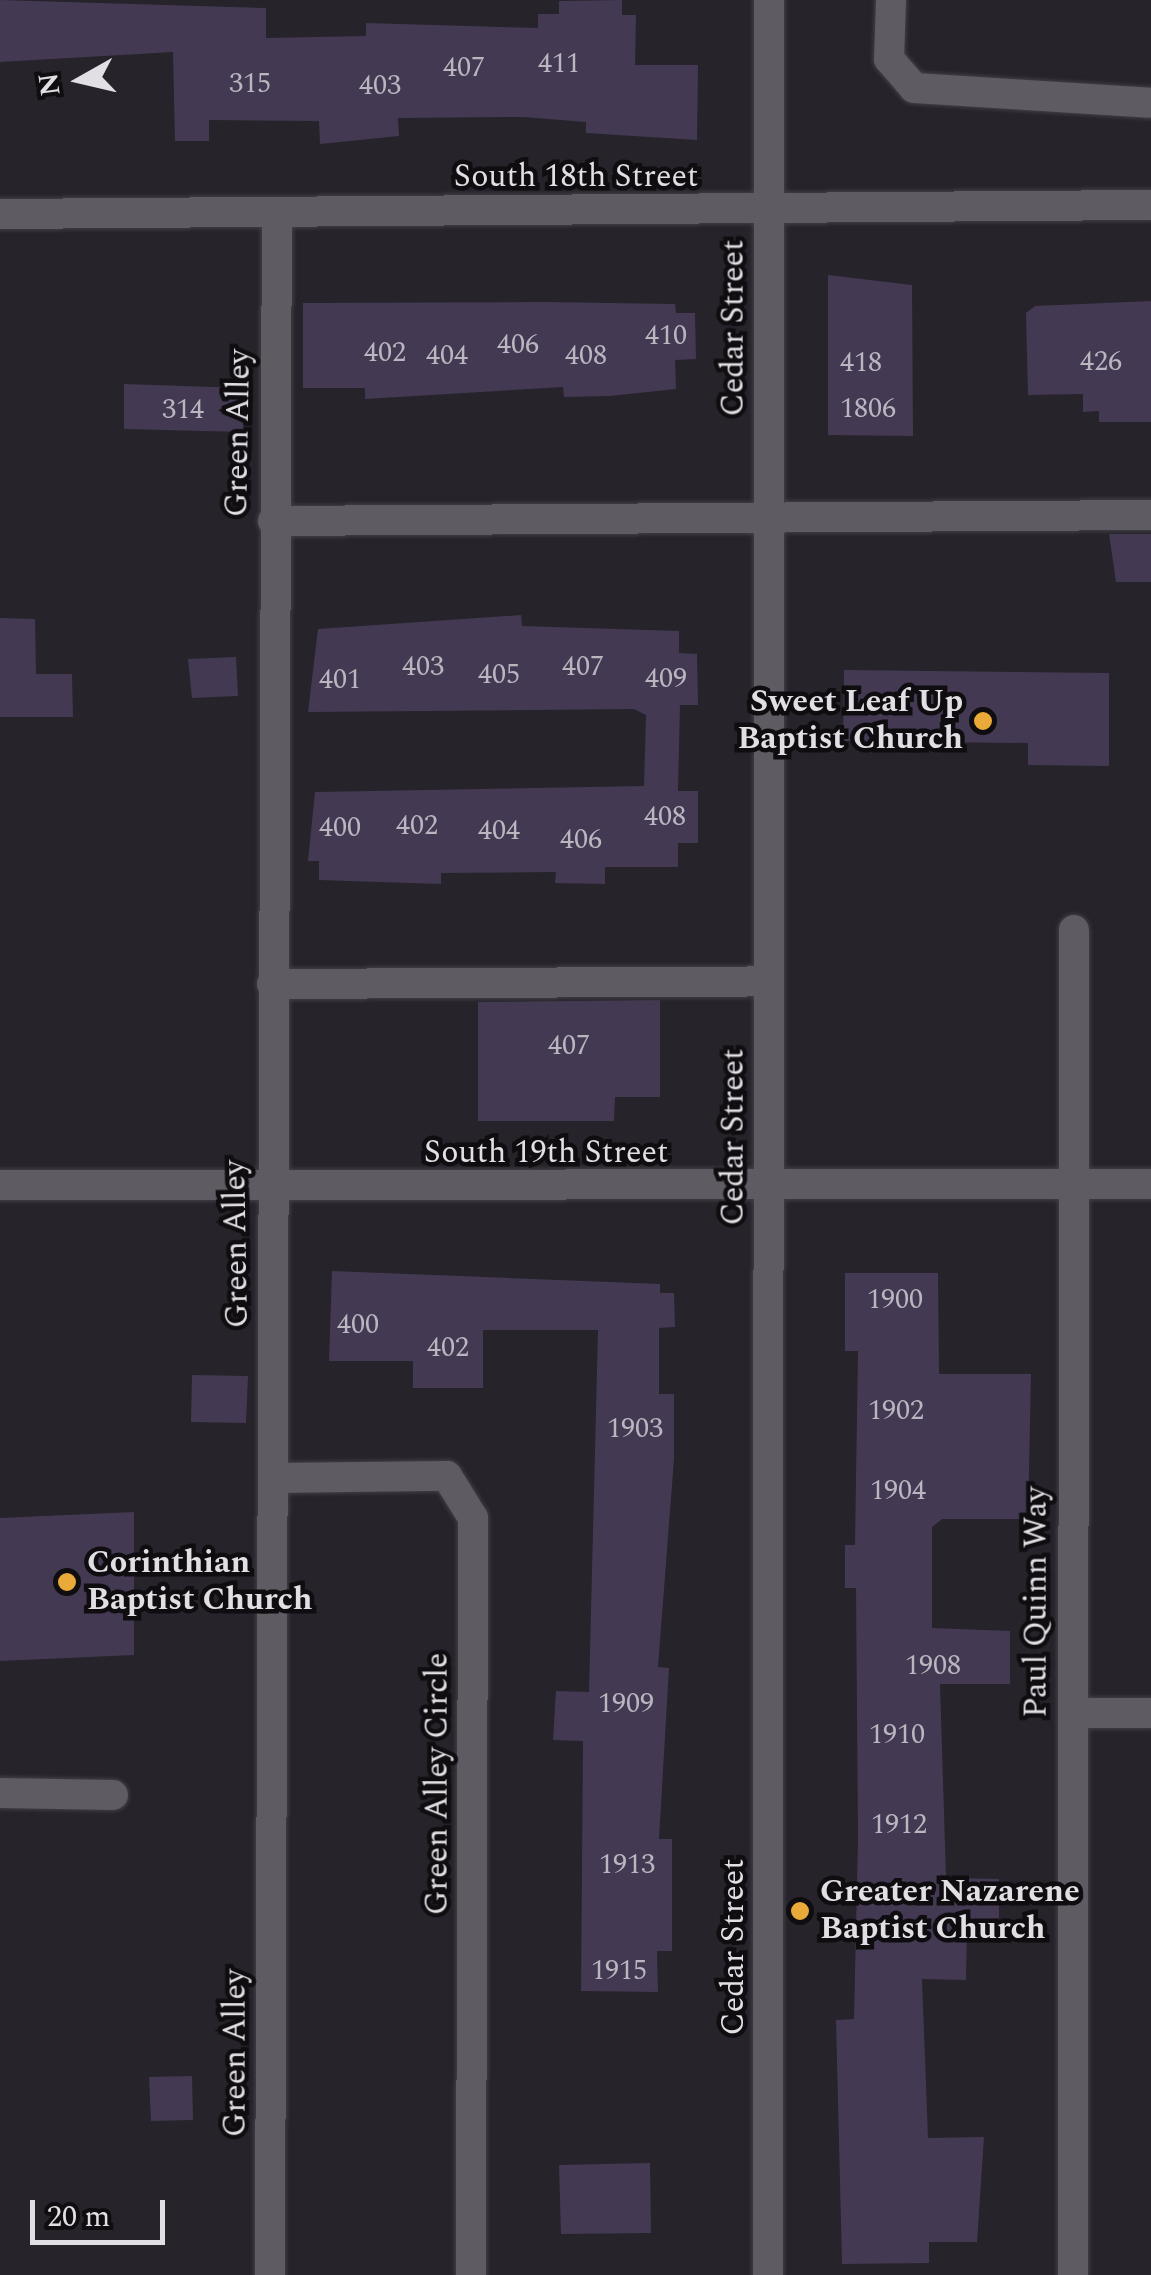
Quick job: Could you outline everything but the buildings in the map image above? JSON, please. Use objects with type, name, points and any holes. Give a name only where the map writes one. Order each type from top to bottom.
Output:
[{"type":"street","name":"Cedar Street","points":[[768,0],[768,2275]]},
{"type":"street","points":[[891,0],[889,59],[914,88],[1151,103]]},
{"type":"street","name":"South 18th Street","points":[[0,214],[769,212],[1151,205]]},
{"type":"street","name":"Green Alley","points":[[270,2275],[270,1188],[277,212]]},
{"type":"street","points":[[273,521],[1151,515]]},
{"type":"street","name":"Paul Quinn Way","points":[[1073,2275],[1074,930]]},
{"type":"street","points":[[272,984],[769,981]]},
{"type":"street","name":"South 19th Street","points":[[0,1185],[768,1188],[1151,1184]]},
{"type":"street","name":"Green Alley Circle","points":[[273,1478],[446,1476],[474,1518],[470,2275]]},
{"type":"street","points":[[1072,1712],[1151,1713]]},
{"type":"street","points":[[0,1793],[113,1795]]},
{"type":"place","name":"Sweet Leaf Up Baptist Church","points":[[983,721]]},
{"type":"place","name":"Corinthian Baptist Church","points":[[67,1582]]},
{"type":"place","name":"Greater Nazarene Baptist Church","points":[[800,1911]]}]
